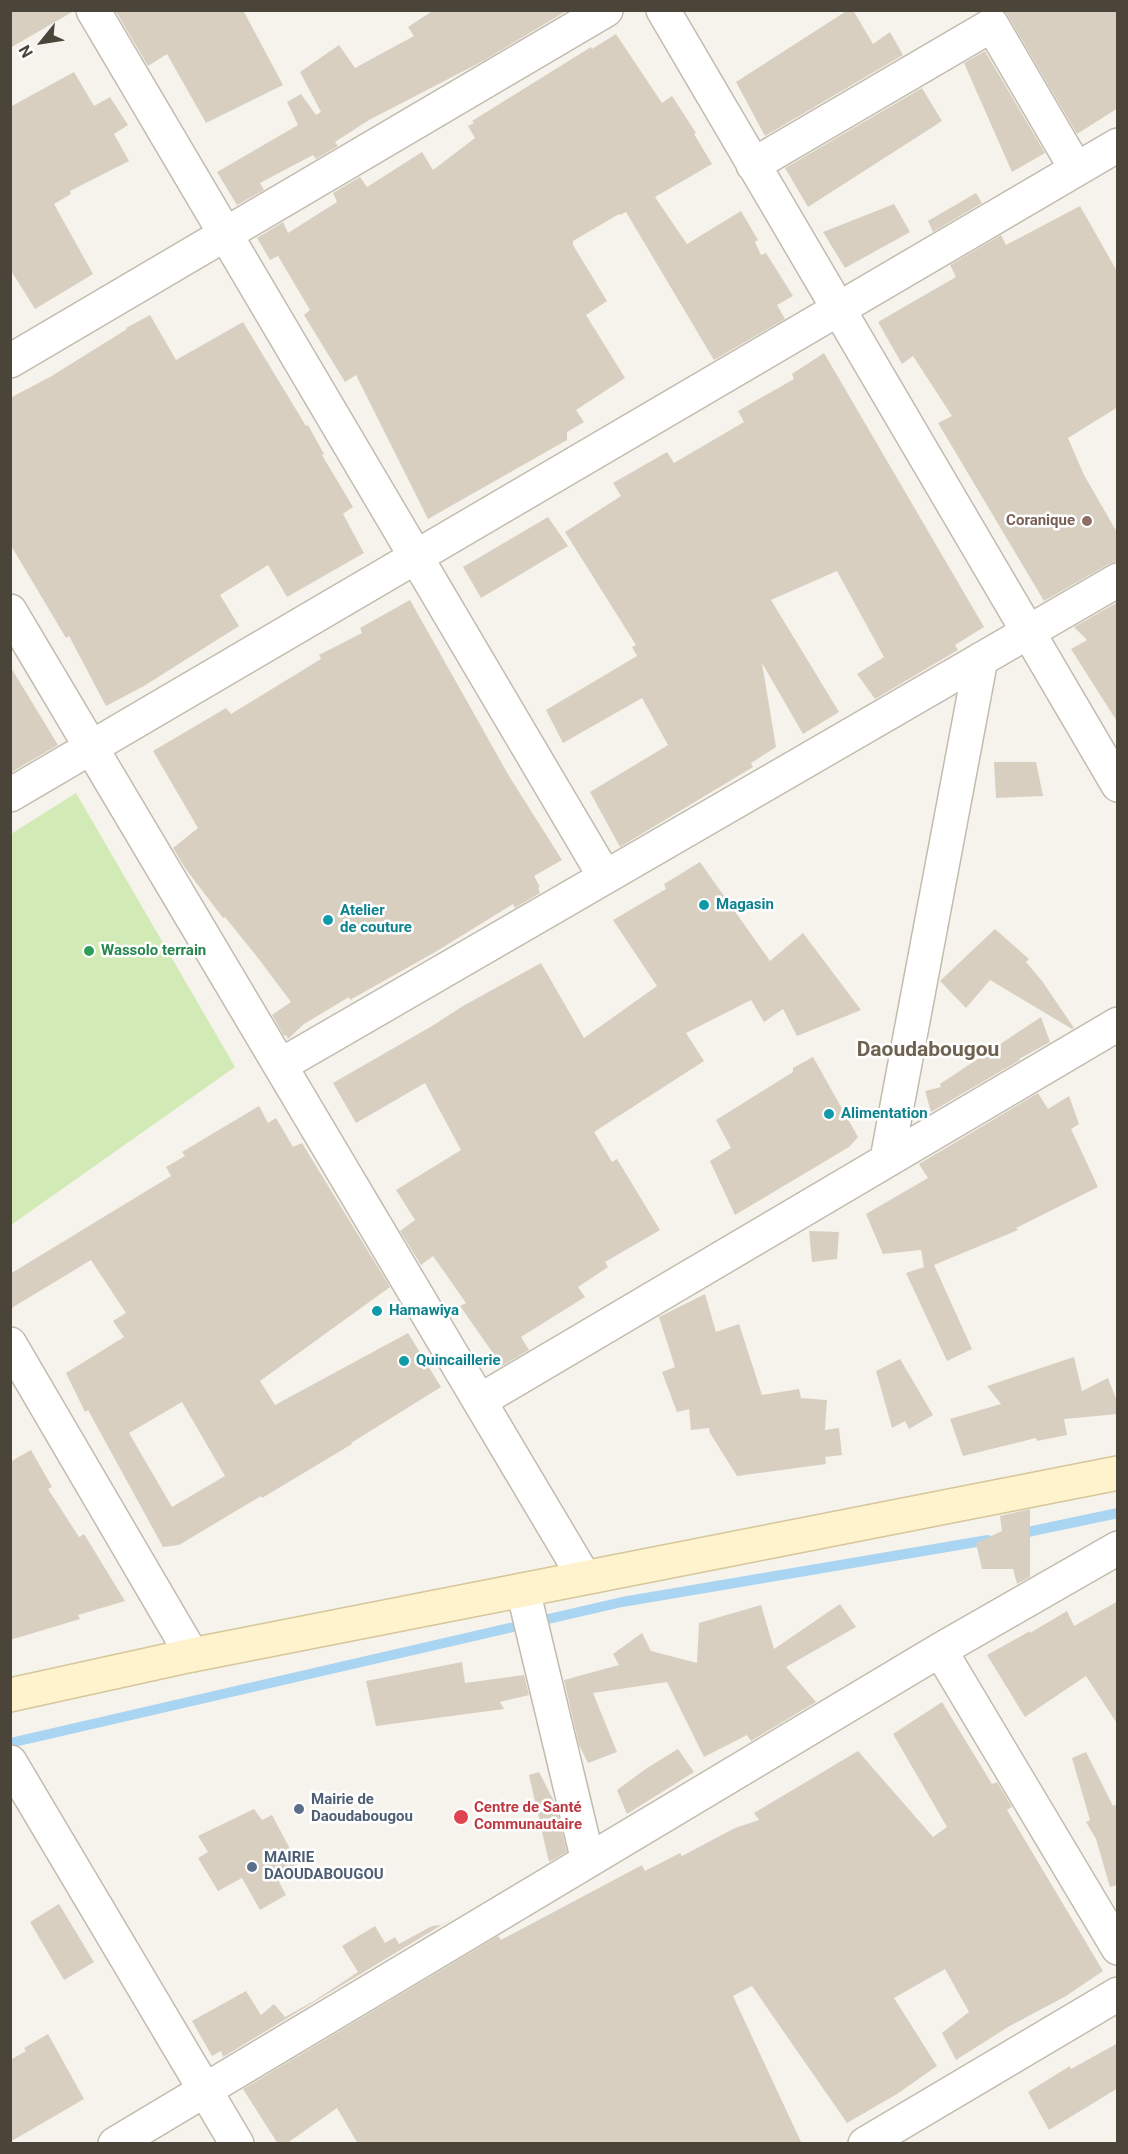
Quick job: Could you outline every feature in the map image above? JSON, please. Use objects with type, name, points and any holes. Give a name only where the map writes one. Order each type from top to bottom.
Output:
[{"type":"street","points":[[93,10],[605,877]]},
{"type":"street","points":[[10,361],[606,10]]},
{"type":"street","points":[[663,10],[1118,785]]},
{"type":"street","points":[[753,165],[992,25],[1076,169]]},
{"type":"street","points":[[10,795],[1118,145]]},
{"type":"street","points":[[281,1065],[1118,580]]},
{"type":"street","points":[[10,611],[481,1400],[584,1577]]},
{"type":"street","points":[[887,1159],[981,659]]},
{"type":"street","points":[[481,1400],[1118,1024]]},
{"type":"street","points":[[10,1344],[192,1655]]},
{"type":"street","points":[[10,1695],[192,1655],[1118,1473]]},
{"type":"street","points":[[115,2144],[940,1650],[1118,1548]]},
{"type":"street","points":[[523,1590],[588,1861]]},
{"type":"street","points":[[940,1650],[1118,1948]]},
{"type":"street","points":[[10,1762],[237,2144]]},
{"type":"street","points":[[865,2144],[1118,1995]]},
{"type":"green space","name":"Wassolo terrain","points":[[76,793],[235,1067],[11,1225],[11,834]]},
{"type":"building","points":[[10,10],[74,10],[74,11],[10,48]]},
{"type":"building","points":[[115,10],[243,10],[283,85],[206,123],[167,54],[148,66]]},
{"type":"building","points":[[434,10],[568,10],[483,61],[369,120],[335,142],[338,146],[316,159],[313,155],[260,183],[264,190],[237,205],[217,172],[298,125],[287,102],[301,94],[316,115],[321,112],[300,72],[339,45],[355,68],[414,36],[408,27]]},
{"type":"building","points":[[848,10],[853,10],[873,44],[890,32],[903,55],[765,136],[736,82]]},
{"type":"building","points":[[1003,10],[1118,10],[1118,108],[1077,134]]},
{"type":"building","points":[[616,34],[662,103],[672,96],[696,133],[694,134],[712,164],[655,197],[687,244],[741,211],[758,240],[755,242],[761,255],[766,253],[793,296],[777,305],[785,319],[714,360],[626,212],[619,214],[573,241],[573,245],[607,301],[586,315],[625,378],[576,410],[584,422],[567,432],[567,440],[428,519],[356,375],[345,382],[304,315],[310,310],[278,256],[270,260],[257,238],[283,222],[288,233],[337,202],[333,193],[360,177],[367,187],[422,152],[433,170],[475,138],[468,126],[474,123],[472,121],[591,47],[592,49]]},
{"type":"building","points":[[985,51],[1045,153],[1012,172],[964,63]]},
{"type":"building","points":[[74,72],[94,106],[110,97],[128,125],[114,134],[129,161],[70,191],[71,194],[54,204],[93,274],[35,309],[10,269],[10,107]]},
{"type":"building","points":[[922,88],[942,121],[808,207],[785,168]]},
{"type":"building","points":[[976,193],[982,203],[933,232],[928,221]]},
{"type":"building","points":[[894,204],[910,232],[845,268],[823,232]]},
{"type":"building","points":[[1080,206],[1118,273],[1118,407],[1068,438],[1084,475],[1118,534],[1118,561],[1044,601],[938,423],[952,416],[913,356],[902,364],[878,322],[956,277],[950,265],[1001,235],[1006,245]]},
{"type":"building","points":[[150,315],[176,360],[243,322],[306,426],[308,425],[324,454],[322,455],[353,507],[343,514],[364,553],[287,597],[268,565],[220,595],[239,626],[144,686],[106,706],[69,636],[66,638],[10,544],[10,398],[50,377]]},
{"type":"building","points":[[824,353],[984,627],[955,645],[958,650],[875,699],[857,674],[884,657],[837,571],[771,600],[839,712],[803,734],[762,663],[776,747],[751,763],[753,767],[620,847],[590,792],[668,745],[642,698],[563,743],[546,710],[637,656],[632,647],[636,645],[565,532],[621,496],[613,483],[667,452],[674,463],[744,422],[738,411],[794,379],[792,374]]},
{"type":"building","points":[[548,517],[568,546],[481,598],[463,567]]},
{"type":"building","points":[[410,600],[509,776],[562,860],[534,876],[540,887],[538,888],[540,893],[515,908],[513,904],[437,951],[350,1000],[349,997],[304,1024],[288,1039],[272,1015],[291,1002],[225,917],[223,918],[185,868],[173,848],[198,828],[153,751],[226,708],[231,714],[321,659],[319,655],[362,633],[360,628]]},
{"type":"building","points":[[1118,602],[1118,723],[1071,649],[1087,640],[1074,627]]},
{"type":"building","points":[[10,666],[58,745],[10,773]]},
{"type":"building","points":[[994,762],[1036,762],[1043,796],[996,798]]},
{"type":"building","points":[[700,862],[770,961],[803,933],[861,1010],[797,1036],[783,1009],[764,1022],[751,1000],[686,1033],[704,1061],[594,1132],[612,1162],[617,1159],[660,1230],[605,1262],[608,1267],[578,1287],[585,1297],[521,1337],[529,1350],[502,1366],[460,1306],[466,1303],[433,1256],[421,1265],[400,1231],[415,1220],[396,1190],[461,1150],[425,1083],[356,1123],[333,1083],[541,963],[584,1038],[657,986],[613,920],[666,889],[664,884]]},
{"type":"building","points":[[995,929],[1029,959],[1026,962],[1074,1028],[1072,1029],[990,980],[966,1008],[940,981]]},
{"type":"building","points":[[1041,1017],[1050,1042],[931,1112],[925,1091],[941,1087],[940,1084]]},
{"type":"building","points":[[813,1057],[858,1137],[849,1147],[735,1215],[710,1161],[731,1148],[716,1120]]},
{"type":"building","points":[[1038,1093],[1048,1109],[1069,1096],[1079,1124],[1071,1129],[1098,1187],[1016,1228],[1018,1230],[934,1265],[972,1349],[947,1361],[906,1273],[924,1267],[921,1250],[883,1254],[866,1214],[928,1178],[919,1164]]},
{"type":"building","points":[[259,1106],[268,1123],[276,1118],[293,1147],[302,1143],[390,1287],[260,1381],[275,1405],[408,1333],[441,1387],[262,1498],[261,1496],[179,1545],[163,1547],[88,1410],[85,1412],[66,1373],[124,1337],[113,1321],[126,1313],[91,1260],[10,1309],[10,1274],[171,1176],[166,1167],[185,1156],[182,1152]],"holes":[[[182,1402],[225,1476],[172,1507],[129,1433]]]},
{"type":"building","points":[[809,1231],[839,1232],[837,1259],[812,1262]]},
{"type":"building","points":[[705,1294],[716,1332],[739,1324],[762,1395],[799,1389],[801,1398],[827,1400],[825,1430],[839,1428],[842,1455],[825,1457],[826,1464],[737,1476],[709,1428],[691,1430],[689,1409],[677,1412],[662,1372],[675,1367],[659,1317]]},
{"type":"building","points":[[1074,1357],[1082,1391],[1108,1378],[1118,1404],[1118,1414],[1064,1419],[1067,1435],[1037,1441],[1036,1438],[963,1456],[950,1419],[1001,1404],[987,1386]]},
{"type":"building","points":[[900,1359],[933,1415],[909,1429],[905,1421],[892,1428],[876,1371]]},
{"type":"building","points":[[31,1450],[52,1487],[48,1489],[79,1537],[84,1534],[125,1601],[78,1615],[80,1619],[10,1640],[10,1462]]},
{"type":"building","points":[[1030,1509],[1030,1577],[1017,1584],[1013,1569],[982,1569],[976,1543],[1002,1531],[1000,1516]]},
{"type":"building","points":[[1118,1601],[1118,1725],[1086,1676],[1025,1717],[987,1655],[1067,1611],[1074,1626]]},
{"type":"building","points":[[840,1604],[856,1627],[786,1667],[816,1702],[751,1741],[747,1735],[704,1757],[667,1682],[593,1693],[617,1752],[588,1763],[579,1745],[564,1680],[619,1665],[613,1654],[642,1633],[651,1651],[697,1663],[699,1623],[761,1605],[774,1649]]},
{"type":"building","points":[[462,1662],[465,1683],[524,1675],[529,1695],[500,1702],[504,1709],[376,1726],[366,1681]]},
{"type":"building","points":[[942,1702],[992,1784],[997,1782],[1012,1807],[1007,1810],[1103,1971],[1066,1996],[1008,2027],[956,2060],[942,2033],[969,2012],[945,1969],[894,1998],[937,2066],[897,2094],[847,2123],[752,1986],[733,1996],[802,2144],[358,2144],[337,2108],[286,2144],[278,2144],[243,2089],[498,1936],[501,1940],[642,1865],[645,1871],[680,1853],[682,1856],[735,1828],[759,1820],[754,1813],[858,1751],[933,1837],[947,1827],[893,1734]]},
{"type":"building","points":[[678,1749],[694,1772],[627,1814],[617,1790]]},
{"type":"building","points":[[1086,1752],[1113,1806],[1118,1803],[1118,1885],[1110,1887],[1096,1839],[1086,1822],[1090,1820],[1072,1758]]},
{"type":"building","points":[[539,1772],[555,1803],[567,1852],[549,1862],[529,1775]]},
{"type":"building","points":[[254,1809],[262,1820],[272,1815],[298,1864],[277,1878],[286,1895],[260,1910],[242,1878],[218,1891],[198,1858],[208,1852],[198,1836]]},
{"type":"building","points":[[59,1904],[94,1962],[64,1980],[30,1922]]},
{"type":"building","points":[[455,1917],[223,2057],[221,2051],[212,2056],[192,2021],[246,1991],[261,2015],[274,2004],[285,2017],[358,1972],[342,1946],[375,1926],[385,1943],[395,1937],[399,1944],[432,1926],[441,1925]]},
{"type":"building","points":[[48,2034],[84,2099],[10,2142],[10,2060],[26,2051],[24,2048]]},
{"type":"building","points":[[1118,2043],[1118,2088],[1049,2130],[1028,2092],[1070,2066],[1071,2069]]},
{"type":"waterway","points":[[1018,1534],[1118,1513]]},
{"type":"waterway","points":[[10,1743],[622,1602],[988,1540]]},
{"type":"place","name":"Coranique","points":[[1087,521]]},
{"type":"place","name":"Magasin","points":[[704,905]]},
{"type":"place","name":"Atelier de couture","points":[[328,920]]},
{"type":"place","name":"Wassolo terrain","points":[[89,951]]},
{"type":"place","name":"Alimentation","points":[[829,1114]]},
{"type":"place","name":"Hamawiya","points":[[377,1311]]},
{"type":"place","name":"Quincaillerie","points":[[404,1361]]},
{"type":"place","name":"Mairie de Daoudabougou","points":[[299,1809]]},
{"type":"place","name":"Centre de Santé Communautaire","points":[[461,1817]]},
{"type":"place","name":"MAIRIE DAOUDABOUGOU","points":[[252,1867]]},
{"type":"district","name":"Daoudabougou","points":[[928,1051]]}]
